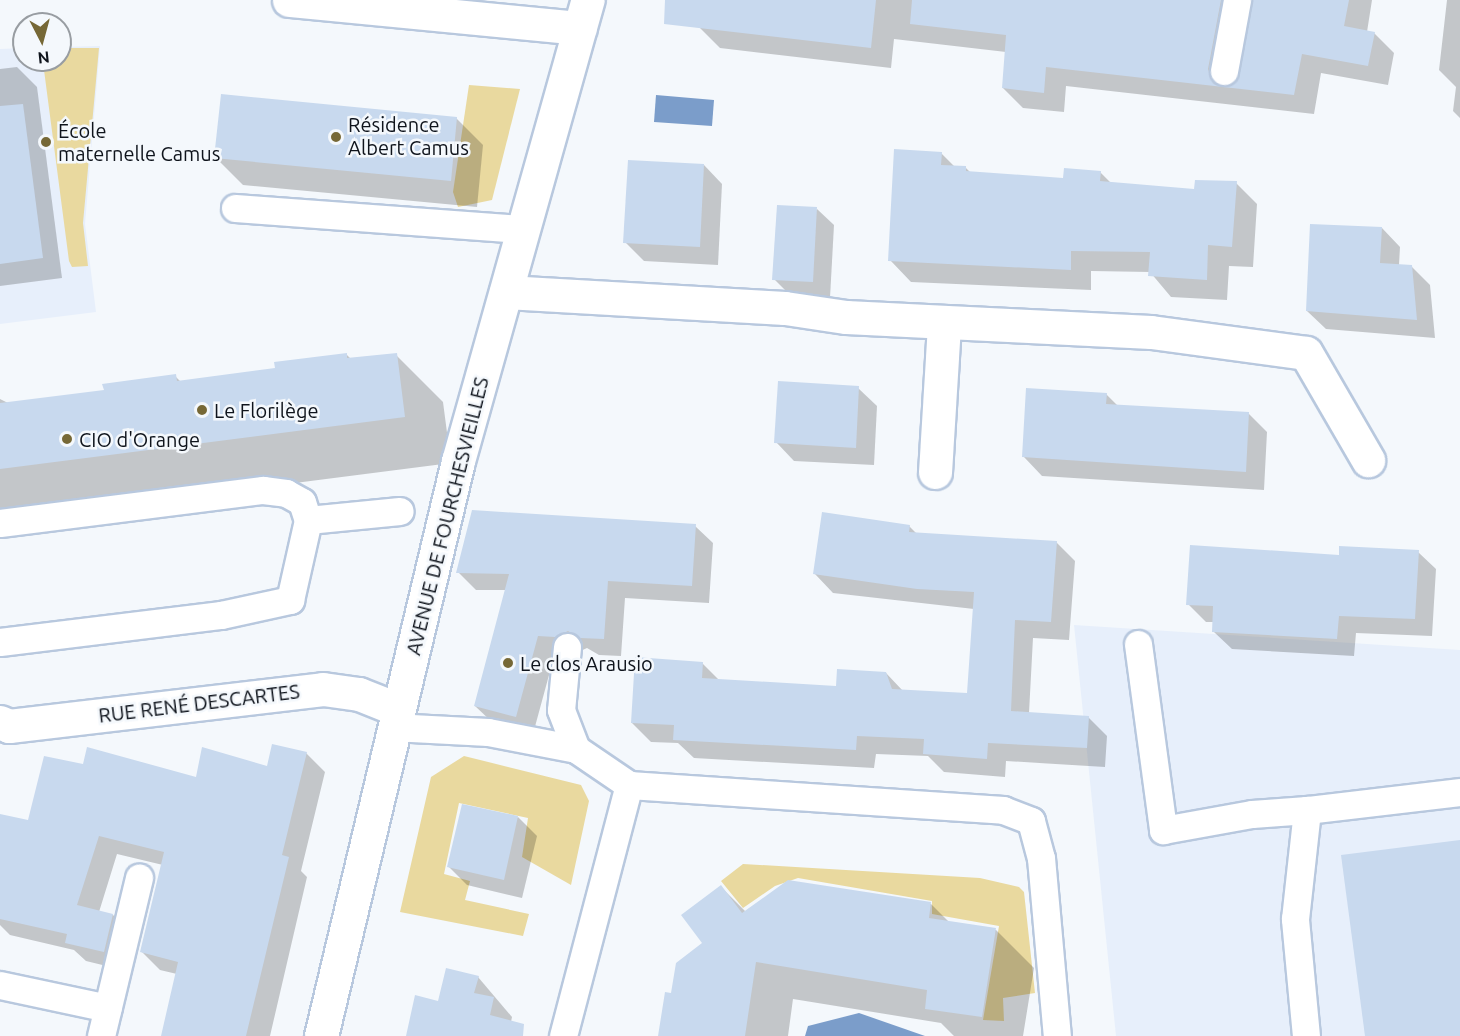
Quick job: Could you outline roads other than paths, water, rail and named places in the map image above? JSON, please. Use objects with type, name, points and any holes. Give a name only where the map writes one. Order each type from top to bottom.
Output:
[{"type":"street","points":[[289,0],[584,14]]},
{"type":"street","name":"AVENUE DE FOURCHESVIEILLES","points":[[321,1036],[394,718],[458,461],[584,14]]},
{"type":"street","points":[[506,292],[656,299],[944,323],[1151,332],[1306,353],[1368,460]]},
{"type":"street","points":[[935,472],[944,323]]},
{"type":"street","name":"RUE RENÉ DESCARTES","points":[[0,722],[9,726],[324,689],[359,694],[394,718]]},
{"type":"lane","points":[[1224,71],[1237,0]]},
{"type":"lane","points":[[236,208],[524,229]]},
{"type":"lane","points":[[0,524],[263,490],[286,492],[302,502],[308,520],[290,600],[221,615],[0,642]]},
{"type":"lane","points":[[308,520],[400,511]]},
{"type":"lane","points":[[1138,644],[1163,830],[1252,814],[1307,810],[1460,792]]},
{"type":"lane","points":[[567,647],[561,710],[576,749]]},
{"type":"lane","points":[[394,718],[488,732],[576,749],[629,785],[1002,810],[1031,821],[1041,858],[1058,1036]]},
{"type":"lane","points":[[563,1036],[629,785]]},
{"type":"lane","points":[[1306,1036],[1296,919],[1307,810]]},
{"type":"lane","points":[[101,1036],[139,878]]},
{"type":"lane","points":[[0,985],[108,1008]]},
{"type":"water","points":[[656,95],[714,100],[712,126],[654,122]]},
{"type":"water","points":[[859,1013],[925,1036],[805,1036],[808,1026]]},
{"type":"place","name":"Résidence Albert Camus","points":[[336,137]]},
{"type":"place","name":"École maternelle Camus","points":[[46,142]]},
{"type":"place","name":"Le Florilège","points":[[202,410]]},
{"type":"place","name":"CIO d'Orange","points":[[67,439]]},
{"type":"place","name":"Le clos Arausio","points":[[508,663]]}]
